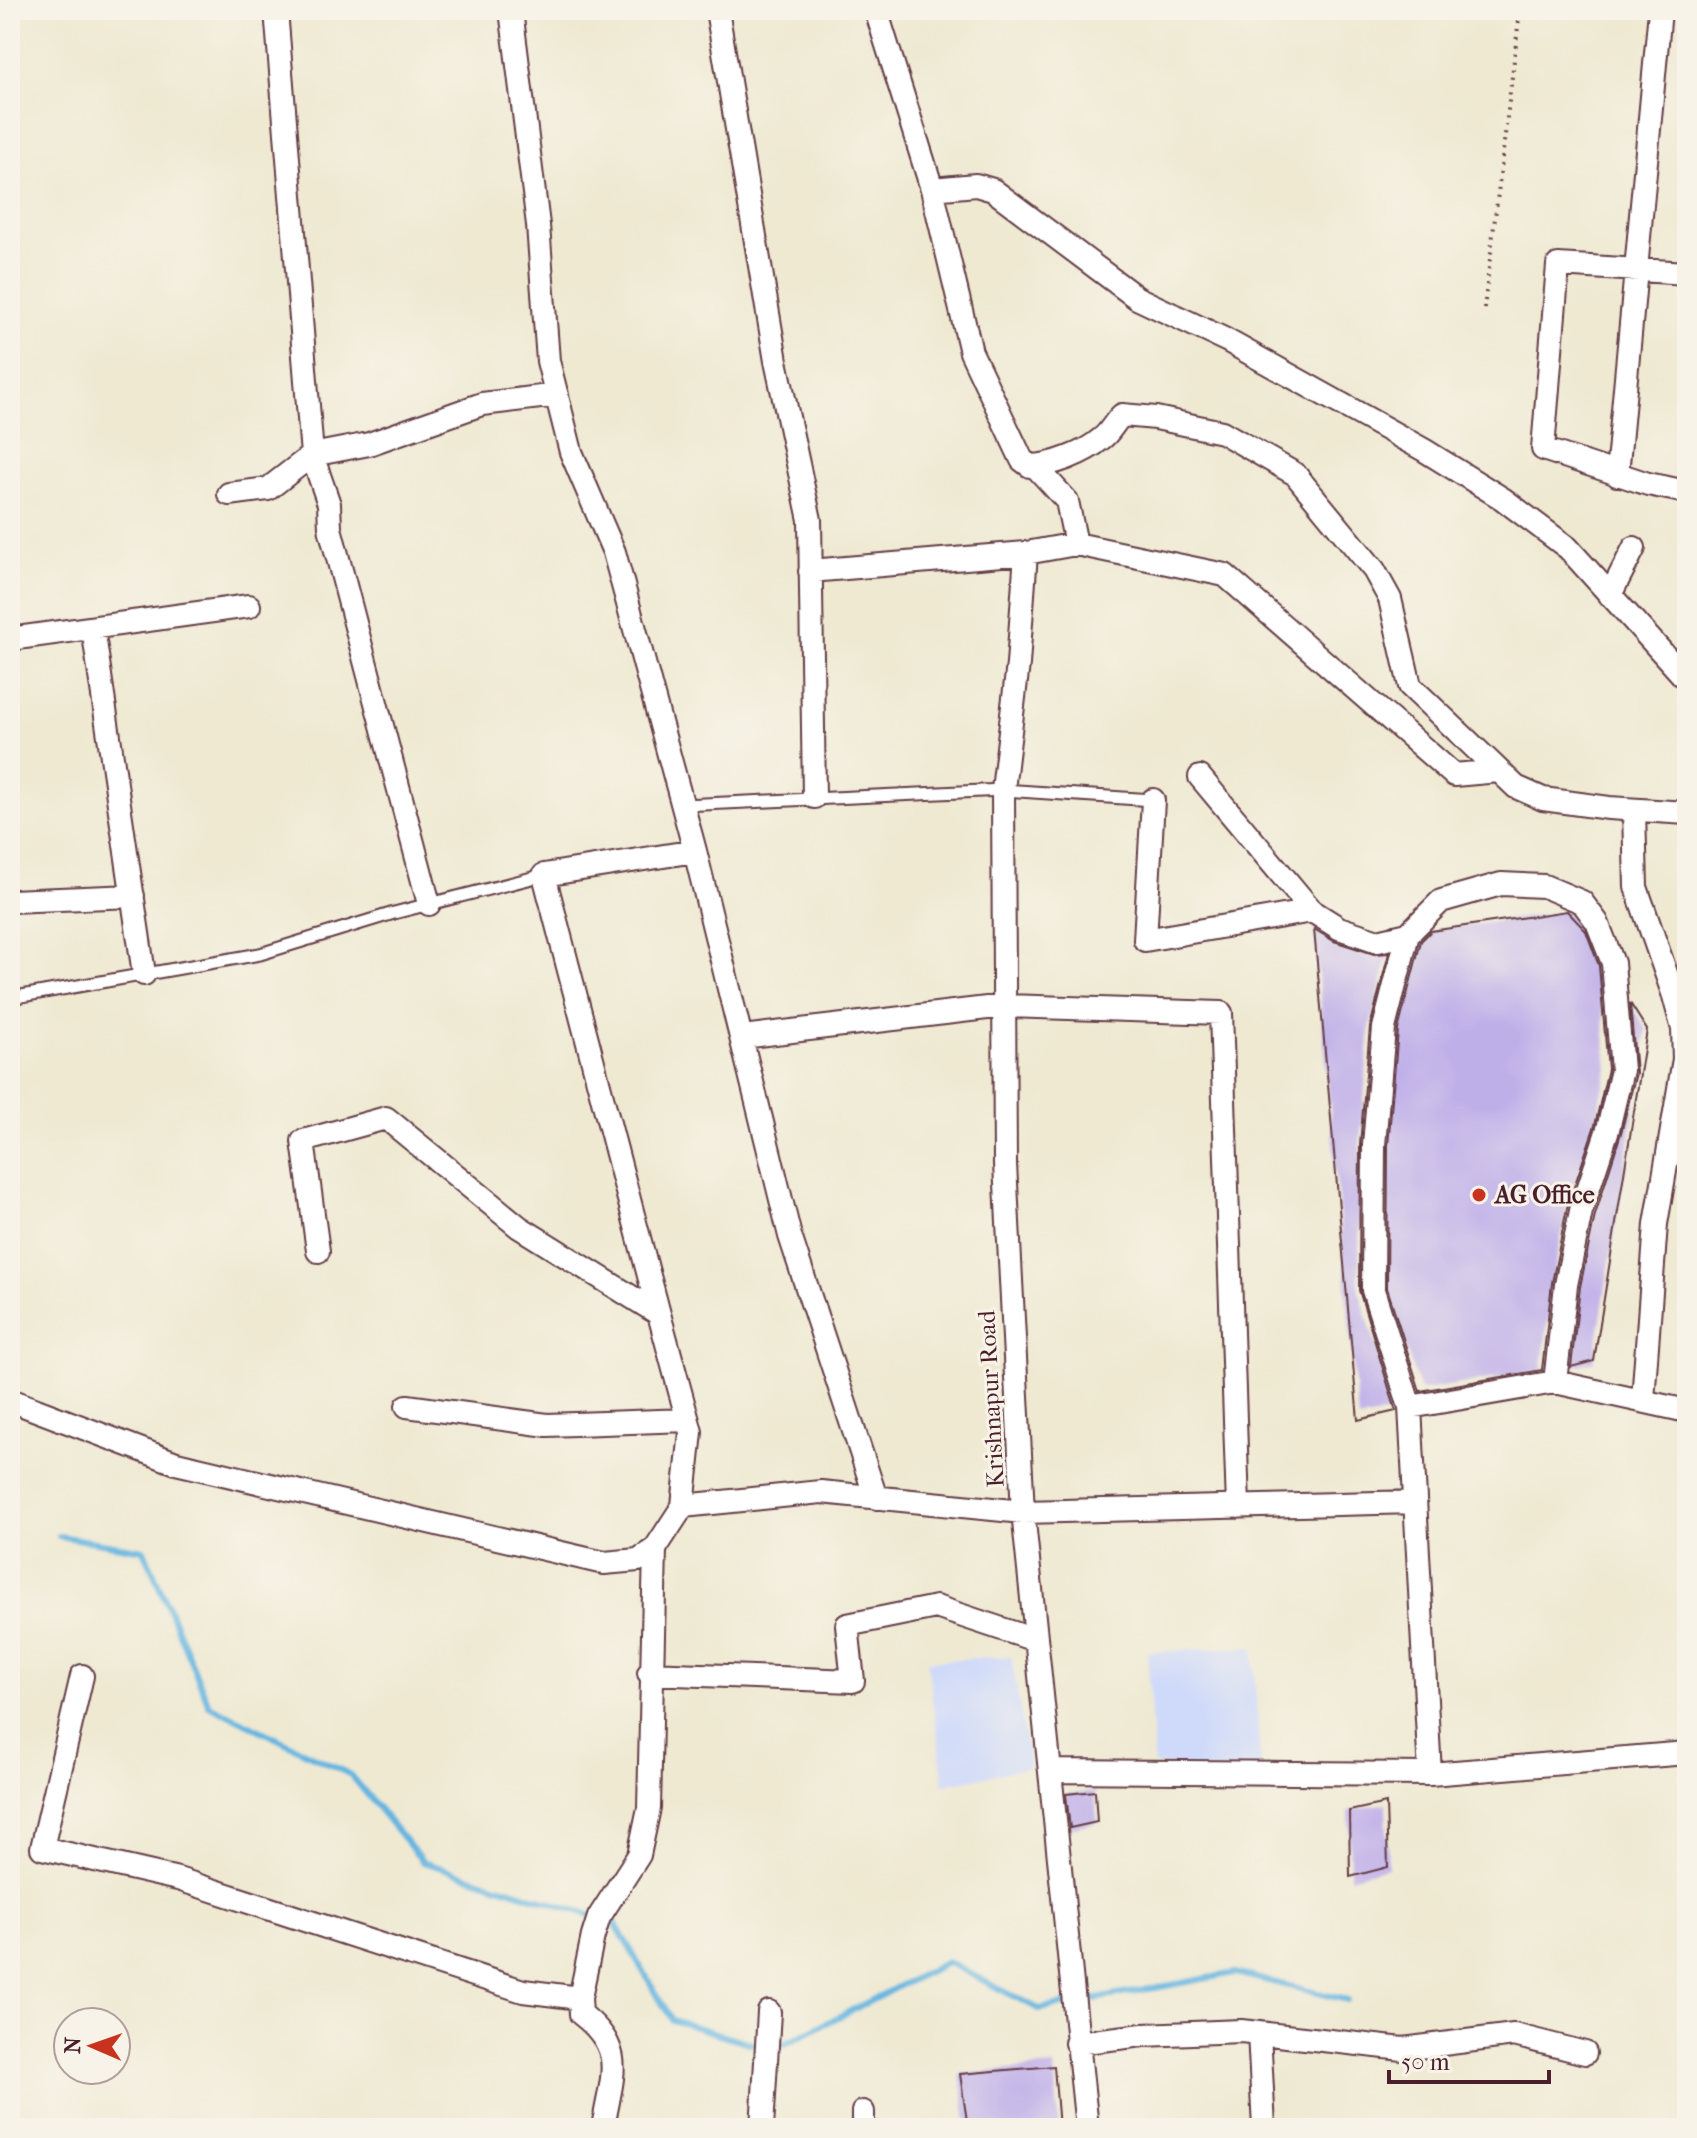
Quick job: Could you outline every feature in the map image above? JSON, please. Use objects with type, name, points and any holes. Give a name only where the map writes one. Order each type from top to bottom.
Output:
[{"type":"street","points":[[276,10],[312,455],[329,504],[330,528],[429,904]]},
{"type":"street","points":[[511,10],[538,225],[548,361],[571,452],[614,552],[695,851],[790,1236],[876,1498]]},
{"type":"street","points":[[717,10],[776,361],[810,520],[814,797]]},
{"type":"street","points":[[876,10],[932,189],[971,352],[1022,460],[1035,466],[1067,501],[1076,544]]},
{"type":"street","points":[[1617,475],[1660,10]]},
{"type":"street","points":[[932,189],[976,185],[993,190],[1137,298],[1226,340],[1424,450],[1503,499],[1568,548],[1687,680]]},
{"type":"street","points":[[1687,273],[1558,265],[1543,449],[1617,475],[1687,492]]},
{"type":"street","points":[[229,494],[268,489],[312,455],[369,444],[482,404],[557,395]]},
{"type":"street","points":[[1035,466],[1104,438],[1118,417],[1133,415],[1222,432],[1295,474],[1374,570],[1390,599],[1410,686],[1516,787],[1543,799],[1687,813]]},
{"type":"street","points":[[810,571],[1026,553],[1076,544],[1225,575],[1454,775],[1499,771]]},
{"type":"street","points":[[1610,595],[1634,548]]},
{"type":"street","name":"Krishnapur Road","points":[[1026,553],[1018,664],[1003,790],[1005,1164],[1023,1512],[1087,2128]]},
{"type":"street","points":[[10,639],[249,606]]},
{"type":"street","points":[[93,628],[144,974]]},
{"type":"street","points":[[1200,777],[1312,911],[1339,928],[1378,941],[1408,934]]},
{"type":"street","points":[[1153,800],[1145,940],[1312,911]]},
{"type":"street","points":[[1634,810],[1636,887],[1680,1018],[1684,1059],[1656,1224],[1643,1400]]},
{"type":"street","points":[[10,1400],[176,1463],[604,1563],[638,1560],[655,1549],[683,1506],[691,1432],[544,875],[695,851]]},
{"type":"street","points":[[1430,1774],[1410,1407],[1373,1290],[1374,1145],[1384,1028],[1408,934],[1441,901],[1501,884],[1544,886],[1582,902],[1597,922],[1613,963],[1622,1070],[1608,1129],[1581,1211],[1566,1285],[1555,1382]]},
{"type":"street","points":[[10,901],[133,896]]},
{"type":"street","points":[[742,1037],[1004,1006],[1221,1013],[1238,1507]]},
{"type":"street","points":[[318,1251],[303,1141],[386,1118],[519,1227],[659,1314]]},
{"type":"street","points":[[1410,1407],[1555,1382],[1687,1411]]},
{"type":"street","points":[[407,1406],[547,1425],[687,1420]]},
{"type":"street","points":[[683,1506],[821,1492],[1023,1512],[1415,1502]]},
{"type":"street","points":[[605,2128],[614,2058],[602,2030],[581,2014],[580,1998],[599,1917],[639,1855],[649,1808],[652,1750],[649,1673],[655,1549]]},
{"type":"street","points":[[649,1673],[853,1681],[847,1625],[936,1607],[1035,1640]]},
{"type":"street","points":[[82,1676],[42,1848],[178,1879],[523,1991],[580,1998]]},
{"type":"street","points":[[1052,1771],[1430,1774],[1687,1753]]},
{"type":"street","points":[[762,2128],[769,2012]]},
{"type":"street","points":[[1076,2043],[1143,2035],[1259,2033],[1403,2049],[1514,2035],[1585,2053]]},
{"type":"street","points":[[1259,2033],[1264,2128]]},
{"type":"lane","points":[[683,805],[1003,790],[1153,800]]},
{"type":"lane","points":[[10,998],[260,954],[429,904],[544,875]]},
{"type":"path","points":[[1484,309],[1520,10]]},
{"type":"shaded area","points":[[1253,1647],[1261,1773],[1154,1765],[1147,1652]]},
{"type":"shaded area","points":[[1011,1656],[1030,1767],[944,1785],[927,1661]]},
{"type":"building","name":"AG Office","points":[[1567,911],[1586,931],[1599,966],[1608,1069],[1595,1125],[1567,1208],[1552,1283],[1542,1370],[1420,1391],[1387,1288],[1388,1146],[1398,1030],[1421,941],[1431,931]]},
{"type":"building","points":[[1314,929],[1334,941],[1374,954],[1389,953],[1370,1027],[1360,1145],[1359,1290],[1396,1411],[1358,1420]]},
{"type":"building","points":[[1630,1003],[1647,1030],[1594,1361],[1571,1367],[1580,1287],[1595,1215],[1636,1073]]},
{"type":"building","points":[[1095,1791],[1097,1822],[1070,1828],[1066,1794]]},
{"type":"building","points":[[1386,1803],[1388,1867],[1350,1877],[1349,1811]]},
{"type":"building","points":[[1054,2066],[1059,2128],[968,2128],[960,2074]]},
{"type":"waterway","points":[[59,1536],[144,1550],[209,1705],[351,1775],[423,1862],[615,1923],[672,2020],[763,2047]]},
{"type":"waterway","points":[[773,2050],[947,1962],[1039,2009],[1069,2004]]},
{"type":"waterway","points":[[1080,2002],[1235,1973],[1347,2000]]},
{"type":"place","name":"AG Office","points":[[1479,1195]]}]
